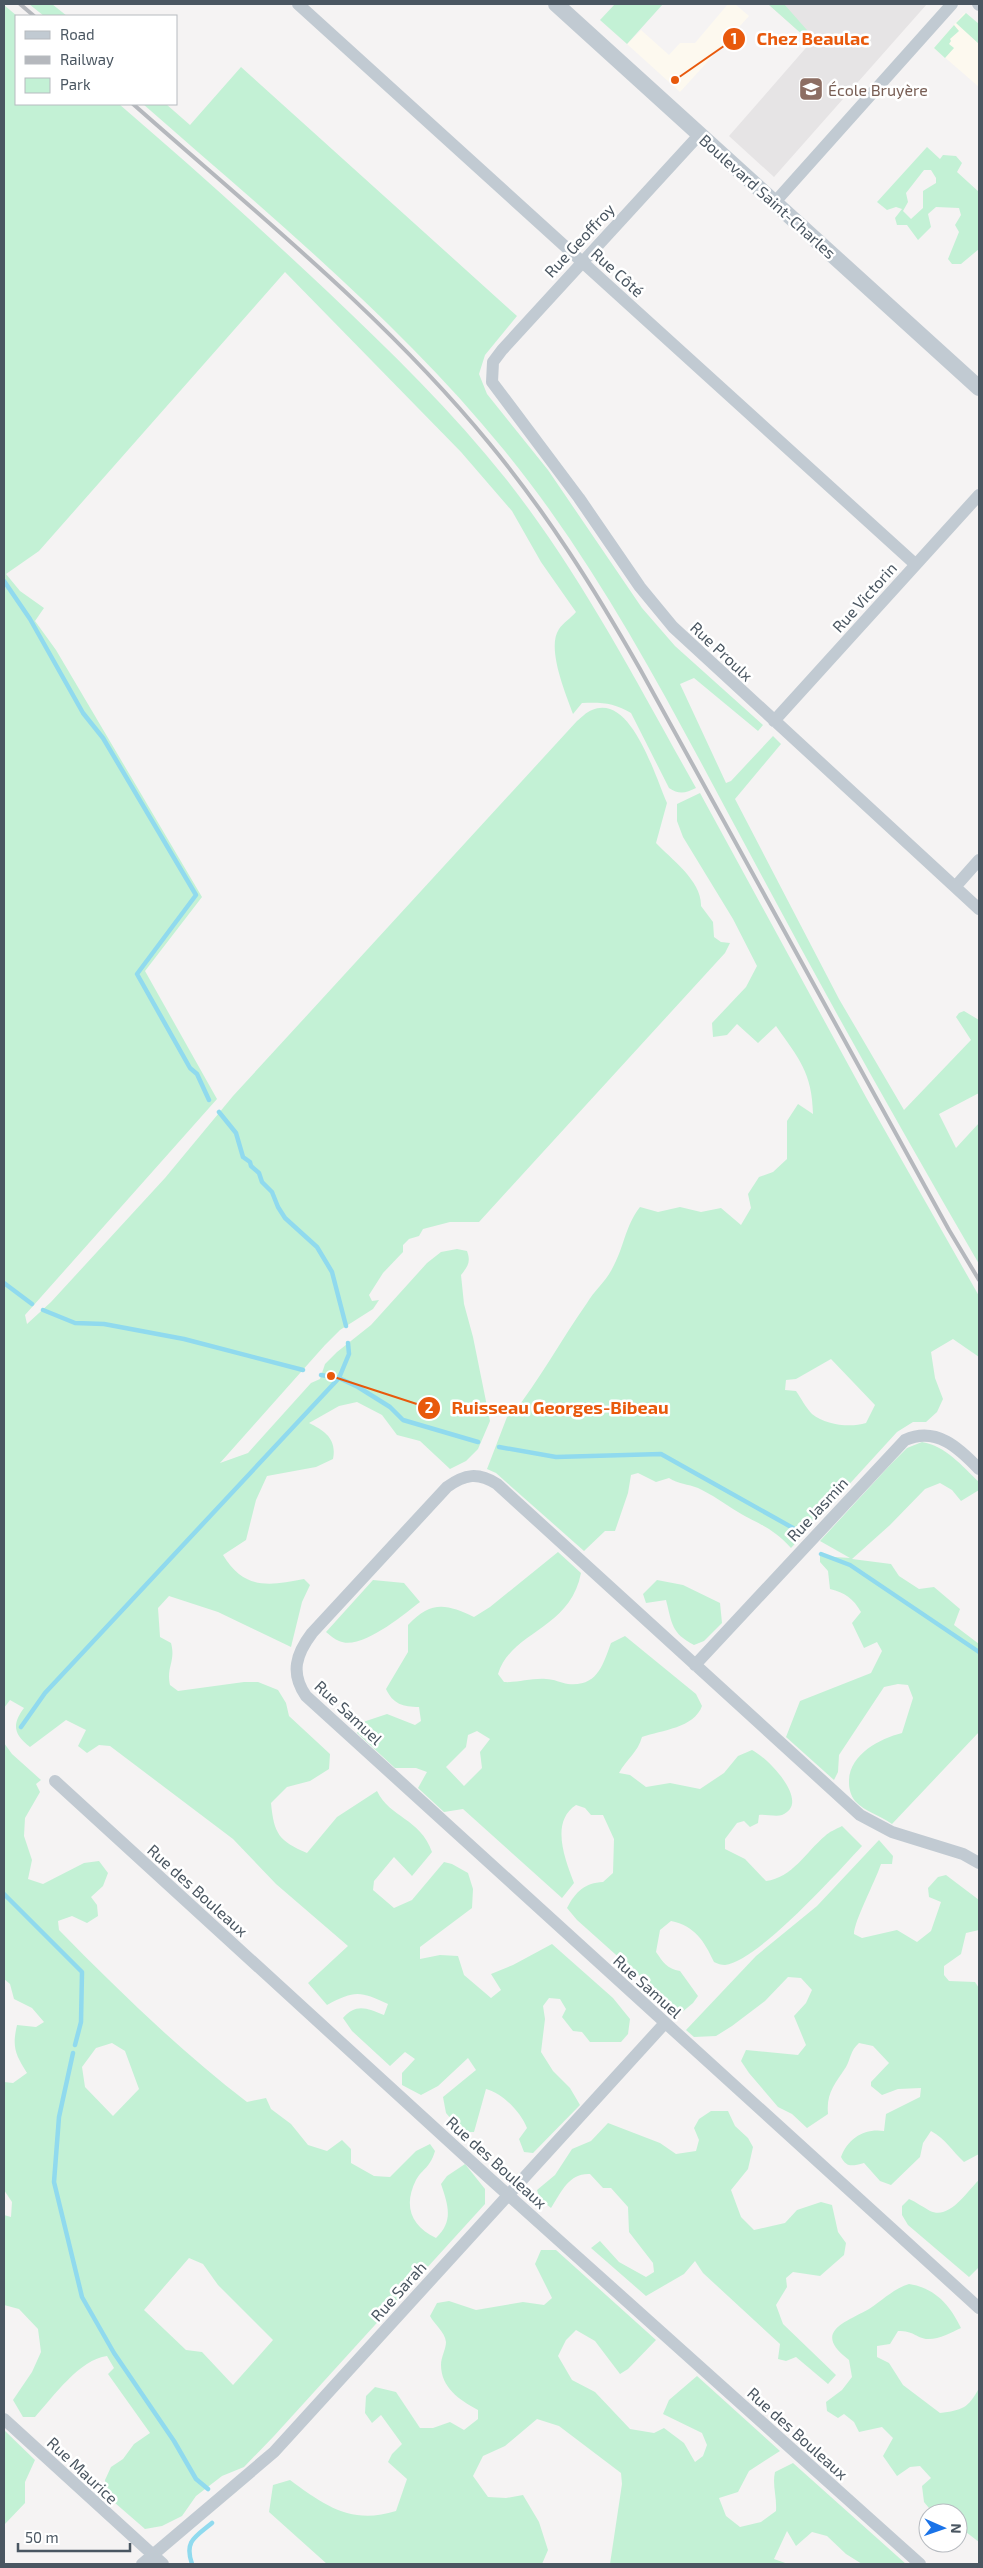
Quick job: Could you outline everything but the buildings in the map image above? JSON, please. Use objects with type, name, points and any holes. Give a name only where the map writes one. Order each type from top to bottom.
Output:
[{"type":"street","name":"Rue Côté","points":[[298,4],[915,564]]},
{"type":"street","name":"Boulevard Saint-Charles","points":[[556,4],[979,388]]},
{"type":"street","points":[[775,202],[952,4]]},
{"type":"street","name":"Rue Geoffroy","points":[[491,375],[493,362],[502,350],[582,260],[700,134]]},
{"type":"street","name":"Rue Proulx","points":[[491,375],[496,389],[579,498],[663,616],[683,638],[979,909]]},
{"type":"street","name":"Rue Victorin","points":[[774,721],[979,495]]},
{"type":"street","points":[[955,886],[979,860]]},
{"type":"street","name":"Rue Jasmin","points":[[695,1665],[905,1440],[917,1435],[942,1439],[964,1453],[979,1469]]},
{"type":"street","name":"Rue Samuel","points":[[979,1863],[963,1854],[892,1832],[860,1814],[497,1484],[478,1475],[459,1479],[441,1493],[312,1633],[303,1645],[296,1667],[296,1678],[306,1696],[979,2308]]},
{"type":"street","name":"Rue des Bouleaux","points":[[55,1781],[508,2194],[920,2564]]},
{"type":"street","name":"Rue Sarah","points":[[142,2564],[274,2452],[665,2024]]},
{"type":"street","name":"Rue Maurice","points":[[4,2419],[164,2564]]},
{"type":"shaded area","points":[[728,4],[735,4],[749,16],[680,92],[627,44],[641,30],[669,55],[680,43],[695,43]]},
{"type":"shaded area","name":"École Bruyère","points":[[768,4],[927,4],[774,177],[729,136],[811,42]]},
{"type":"shaded area","points":[[964,13],[979,24],[979,87],[934,48]]},
{"type":"green space","points":[[29,4],[52,4],[66,15],[43,15]]},
{"type":"green space","points":[[615,4],[663,4],[627,44],[600,20]]},
{"type":"green space","points":[[768,4],[784,4],[814,38],[813,44]]},
{"type":"green space","points":[[4,5],[16,15],[15,105],[120,105],[277,244],[443,406],[506,479],[559,553],[630,669],[696,788],[689,791],[676,792],[669,788],[631,713],[613,705],[582,703],[573,714],[558,671],[555,647],[559,629],[576,612],[541,562],[512,511],[461,452],[285,272],[39,551],[6,574],[20,591],[44,608],[35,621],[56,650],[202,897],[145,971],[217,1099],[25,1315],[27,1324],[51,1302],[165,1178],[233,1096],[577,721],[590,711],[606,708],[618,714],[630,725],[640,740],[667,803],[656,843],[691,879],[700,897],[701,906],[713,922],[714,937],[721,942],[730,943],[725,953],[479,1222],[450,1222],[423,1229],[419,1236],[409,1239],[403,1245],[403,1252],[383,1273],[369,1295],[372,1301],[379,1300],[373,1309],[340,1330],[325,1345],[220,1463],[248,1453],[311,1383],[320,1379],[325,1364],[371,1325],[427,1263],[441,1252],[457,1249],[467,1251],[469,1258],[468,1264],[461,1275],[464,1304],[473,1337],[490,1421],[478,1449],[466,1461],[450,1469],[420,1441],[397,1435],[382,1415],[357,1402],[339,1406],[309,1423],[328,1436],[333,1446],[333,1459],[316,1467],[267,1476],[256,1500],[246,1540],[223,1555],[231,1566],[249,1580],[269,1584],[304,1579],[310,1585],[302,1602],[291,1647],[218,1612],[169,1596],[158,1608],[160,1637],[171,1643],[172,1649],[169,1673],[170,1685],[178,1691],[244,1682],[258,1682],[278,1690],[286,1703],[289,1716],[330,1754],[329,1769],[310,1781],[287,1787],[271,1803],[276,1829],[284,1840],[307,1853],[337,1817],[377,1791],[389,1807],[420,1832],[432,1852],[412,1876],[394,1857],[374,1881],[373,1890],[394,1908],[412,1900],[444,1862],[452,1864],[468,1873],[473,1889],[472,1908],[420,1947],[420,1959],[440,1955],[458,1956],[464,1975],[491,1998],[501,1990],[491,1974],[513,1965],[552,1944],[613,1998],[630,2019],[628,2034],[621,2042],[590,2042],[582,2032],[573,2031],[562,2017],[566,2009],[560,1999],[549,1998],[543,2006],[545,2019],[541,2052],[553,2071],[570,2088],[580,2105],[533,2153],[524,2152],[519,2139],[527,2128],[520,2116],[505,2099],[486,2089],[474,2132],[462,2132],[446,2113],[443,2097],[476,2070],[468,2058],[438,2086],[421,2095],[402,2085],[402,2073],[415,2059],[405,2052],[390,2066],[352,2031],[343,2018],[352,2010],[362,2008],[384,2015],[388,2004],[358,1994],[344,1997],[327,2005],[308,1983],[348,1946],[276,1884],[233,1839],[110,1746],[99,1745],[87,1753],[78,1746],[86,1730],[66,1720],[30,1747],[20,1738],[16,1729],[17,1719],[24,1708],[10,1700],[4,1708]]},
{"type":"green space","points":[[966,13],[979,24],[979,44],[956,23]]},
{"type":"green space","points":[[954,25],[959,31],[950,39],[949,44],[954,48],[945,58],[934,48]]},
{"type":"green space","points":[[241,67],[517,316],[485,355],[479,374],[487,394],[548,470],[642,608],[675,646],[763,725],[758,731],[694,678],[680,684],[726,783],[731,781],[773,736],[781,744],[735,799],[839,999],[904,1110],[971,1040],[956,1017],[959,1013],[964,1011],[979,1020],[979,1093],[939,1114],[956,1148],[979,1123],[979,1264],[833,1008],[636,645],[574,545],[540,496],[504,450],[421,357],[284,227],[144,105],[167,105],[190,125]]},
{"type":"green space","points":[[927,147],[940,159],[943,155],[956,156],[962,163],[957,172],[979,192],[979,249],[961,264],[952,264],[948,259],[959,232],[955,225],[961,215],[959,208],[936,207],[928,214],[931,227],[918,240],[907,225],[897,225],[895,218],[902,209],[896,207],[887,210],[877,202]],"holes":[[[924,170],[931,170],[936,178],[936,183],[923,191],[923,208],[911,219],[903,211],[908,202],[906,193]]]},
{"type":"green space","points":[[700,793],[867,1099],[979,1296],[979,1357],[953,1339],[931,1352],[935,1378],[943,1399],[937,1412],[926,1422],[913,1422],[897,1432],[791,1548],[772,1531],[698,1488],[669,1478],[656,1482],[638,1473],[631,1475],[628,1493],[615,1531],[605,1531],[584,1551],[496,1473],[487,1469],[507,1417],[512,1415],[522,1401],[609,1273],[616,1261],[631,1222],[640,1207],[658,1212],[680,1207],[701,1212],[721,1208],[741,1225],[751,1208],[748,1194],[759,1177],[773,1172],[787,1159],[787,1121],[798,1104],[813,1114],[807,1076],[798,1057],[776,1026],[758,1043],[737,1024],[727,1035],[713,1037],[712,1023],[746,987],[757,966],[733,919],[683,837],[677,821],[677,804]],"holes":[[[831,1359],[875,1405],[866,1423],[838,1425],[824,1421],[812,1414],[796,1391],[785,1390],[786,1380],[796,1379]]]},
{"type":"green space","points":[[922,1442],[931,1444],[946,1452],[979,1482],[979,1490],[961,1501],[952,1490],[940,1483],[925,1489],[890,1525],[852,1559],[891,1564],[899,1576],[919,1589],[934,1587],[960,1609],[954,1625],[979,1644],[979,1732],[892,1824],[863,1808],[855,1801],[849,1788],[850,1773],[859,1756],[866,1750],[884,1739],[902,1733],[913,1698],[908,1685],[898,1684],[884,1687],[839,1755],[838,1772],[834,1780],[786,1737],[800,1701],[871,1673],[882,1651],[877,1642],[864,1648],[852,1623],[861,1612],[848,1597],[830,1589],[828,1571],[820,1562],[820,1556],[850,1558],[820,1541],[907,1448]]},
{"type":"green space","points":[[558,1552],[581,1573],[575,1592],[565,1607],[553,1619],[515,1648],[505,1660],[498,1674],[504,1682],[540,1679],[568,1684],[586,1682],[593,1678],[602,1666],[611,1643],[625,1636],[696,1694],[702,1706],[698,1713],[685,1724],[642,1737],[638,1747],[619,1773],[630,1775],[646,1787],[670,1783],[700,1789],[724,1773],[738,1756],[752,1750],[759,1755],[776,1771],[790,1791],[792,1801],[790,1809],[780,1816],[759,1815],[758,1823],[750,1827],[744,1821],[737,1823],[725,1839],[725,1849],[745,1859],[766,1881],[775,1879],[791,1870],[818,1842],[842,1826],[862,1846],[776,1933],[757,1949],[739,1960],[725,1965],[714,1962],[698,1935],[679,1923],[671,1921],[660,1930],[656,1952],[669,1967],[680,1971],[698,1996],[681,2013],[577,1920],[567,1908],[582,1889],[591,1884],[603,1882],[613,1873],[614,1839],[603,1815],[591,1815],[585,1808],[576,1805],[568,1812],[563,1821],[562,1841],[574,1883],[562,1898],[463,1809],[444,1812],[418,1788],[427,1772],[416,1768],[395,1768],[357,1733],[363,1722],[387,1714],[415,1725],[421,1721],[419,1707],[399,1704],[386,1689],[408,1652],[408,1625],[416,1617],[432,1608],[447,1607],[474,1617],[490,1607]],"holes":[[[477,1731],[490,1739],[480,1752],[482,1768],[464,1786],[446,1767],[466,1747],[468,1735]]]},
{"type":"green space","points":[[373,1580],[404,1583],[420,1602],[393,1623],[359,1641],[348,1643],[335,1639],[326,1632]]},
{"type":"green space","points":[[657,1580],[683,1585],[720,1603],[722,1623],[704,1641],[694,1645],[686,1641],[674,1627],[666,1600],[646,1603],[643,1594]]},
{"type":"green space","points":[[4,1743],[12,1754],[41,1780],[36,1784],[40,1792],[25,1818],[24,1836],[32,1860],[28,1879],[43,1884],[84,1863],[99,1861],[108,1873],[103,1886],[91,1897],[97,1905],[98,1916],[87,1923],[72,1916],[58,1921],[59,1930],[150,2019],[197,2062],[247,2102],[266,2098],[271,2109],[291,2124],[308,2145],[327,2151],[342,2140],[351,2149],[351,2163],[374,2176],[390,2177],[416,2151],[430,2144],[435,2151],[429,2164],[416,2180],[410,2198],[410,2207],[415,2221],[420,2228],[436,2238],[442,2232],[447,2219],[446,2199],[441,2184],[447,2176],[465,2164],[485,2189],[485,2204],[274,2436],[244,2467],[222,2476],[196,2496],[182,2516],[162,2526],[145,2529],[107,2496],[105,2480],[111,2467],[123,2459],[134,2444],[150,2433],[108,2374],[114,2368],[107,2356],[87,2364],[77,2371],[35,2417],[23,2417],[13,2400],[32,2372],[41,2352],[38,2329],[19,2309],[4,2305],[4,2215],[11,2217],[12,2202],[4,2190],[4,2082],[13,2083],[27,2073],[16,2050],[17,2025],[36,2027],[44,2022],[32,2008],[14,1999],[10,1984],[4,1979]],"holes":[[[112,2043],[125,2051],[139,2089],[113,2116],[85,2087],[82,2067],[96,2048]],[[189,2258],[203,2264],[218,2285],[273,2340],[233,2385],[202,2352],[186,2350],[144,2310]]]},
{"type":"green space","points":[[879,1840],[893,1856],[892,1864],[881,1864],[857,1920],[854,1934],[862,1938],[897,1930],[917,1942],[931,1931],[941,1902],[929,1897],[928,1888],[938,1877],[946,1875],[979,1900],[979,1930],[966,1933],[961,1954],[944,1966],[944,1975],[949,1981],[975,1982],[979,1988],[979,2154],[964,2162],[945,2141],[931,2131],[923,2143],[920,2157],[891,2185],[880,2181],[864,2163],[848,2165],[841,2157],[848,2144],[858,2136],[870,2131],[884,2131],[886,2114],[920,2097],[921,2088],[898,2089],[882,2095],[871,2086],[871,2082],[889,2063],[873,2046],[859,2043],[856,2046],[846,2067],[832,2089],[828,2100],[828,2114],[807,2128],[792,2114],[778,2107],[741,2061],[746,2050],[798,2055],[806,2045],[794,2016],[806,2003],[812,1990],[801,1978],[788,1977],[765,2001],[716,2036],[694,2037],[686,2030],[756,1956],[817,1906]]},
{"type":"green space","points":[[711,2111],[728,2111],[735,2126],[748,2138],[753,2147],[748,2169],[731,2190],[741,2217],[754,2230],[785,2223],[797,2210],[821,2202],[832,2205],[838,2232],[846,2243],[844,2255],[820,2276],[793,2272],[786,2278],[787,2287],[776,2305],[783,2324],[836,2375],[828,2384],[796,2357],[786,2361],[778,2359],[780,2344],[703,2273],[695,2261],[684,2274],[646,2296],[591,2248],[600,2241],[619,2262],[646,2277],[654,2272],[653,2263],[629,2232],[628,2207],[611,2188],[603,2188],[590,2174],[583,2174],[571,2180],[551,2208],[540,2199],[537,2190],[555,2175],[572,2149],[591,2141],[608,2123],[660,2143],[676,2154],[696,2151],[699,2140],[694,2128],[699,2119]]},
{"type":"green space","points":[[979,2180],[979,2267],[969,2277],[908,2225],[902,2215],[902,2206],[909,2199],[930,2211],[944,2212],[957,2203]]},
{"type":"green space","points":[[541,2250],[556,2250],[656,2340],[628,2369],[620,2374],[595,2341],[576,2330],[566,2340],[558,2356],[572,2380],[595,2392],[630,2429],[654,2433],[664,2428],[684,2443],[695,2462],[703,2456],[707,2445],[702,2433],[663,2414],[669,2400],[697,2376],[780,2451],[749,2471],[738,2492],[719,2498],[726,2516],[740,2527],[761,2522],[776,2511],[775,2472],[793,2463],[906,2564],[862,2564],[846,2554],[827,2536],[812,2532],[796,2546],[787,2531],[774,2559],[788,2564],[610,2564],[622,2484],[621,2473],[559,2426],[537,2419],[505,2446],[483,2456],[473,2476],[488,2497],[506,2498],[523,2495],[539,2522],[548,2550],[542,2564],[327,2564],[269,2512],[273,2485],[290,2480],[327,2505],[352,2514],[366,2516],[396,2511],[407,2479],[388,2462],[392,2454],[402,2444],[381,2415],[372,2423],[365,2413],[366,2396],[375,2387],[396,2392],[420,2428],[433,2428],[450,2422],[464,2430],[478,2419],[478,2410],[452,2392],[444,2380],[441,2365],[446,2342],[444,2335],[430,2316],[437,2303],[449,2301],[476,2310],[523,2302],[544,2305],[552,2298],[535,2264]]},
{"type":"green space","points":[[909,2284],[927,2289],[941,2299],[952,2312],[961,2328],[944,2336],[931,2339],[898,2331],[890,2344],[877,2346],[877,2357],[889,2363],[903,2385],[940,2413],[964,2407],[979,2388],[979,2542],[968,2534],[968,2503],[925,2503],[922,2486],[931,2478],[920,2466],[910,2467],[897,2476],[883,2456],[893,2438],[882,2427],[859,2432],[854,2422],[844,2414],[838,2418],[827,2411],[826,2402],[842,2390],[852,2377],[849,2360],[838,2350],[833,2342],[832,2335],[842,2324],[869,2309]]},
{"type":"green space","points":[[4,2430],[35,2460],[25,2482],[25,2503],[4,2525]]},
{"type":"waterway","points":[[4,581],[30,619],[83,713],[103,738],[196,895],[137,974],[190,1068],[197,1074],[209,1100]]},
{"type":"waterway","points":[[219,1112],[236,1133],[243,1157],[259,1173],[262,1182],[272,1192],[285,1218],[317,1247],[332,1272],[346,1326]]},
{"type":"waterway","points":[[4,1283],[32,1304]]},
{"type":"waterway","points":[[43,1310],[75,1323],[104,1324],[184,1339],[303,1370]]},
{"type":"waterway","points":[[21,1727],[45,1693],[339,1378],[349,1354],[348,1343]]},
{"type":"waterway","points":[[321,1375],[339,1378],[358,1387],[390,1407],[403,1420],[478,1442]]},
{"type":"waterway","points":[[499,1447],[556,1457],[661,1454],[793,1528]]},
{"type":"waterway","points":[[821,1554],[850,1565],[979,1652]]},
{"type":"waterway","points":[[4,1894],[82,1972],[81,2022],[75,2045]]},
{"type":"waterway","points":[[73,2053],[59,2117],[54,2182],[82,2297],[114,2353],[174,2441],[196,2479],[208,2489]]},
{"type":"waterway","points":[[192,2564],[189,2550],[190,2545],[196,2536],[212,2523]]},
{"type":"railway","points":[[20,4],[33,15]]},
{"type":"railway","points":[[134,105],[272,225],[363,308],[449,396],[531,497],[588,581],[640,669],[949,1230],[979,1280]]},
{"type":"place","name":"Chez Beaulac","points":[[675,80]]},
{"type":"place","name":"École Bruyère","points":[[811,89]]},
{"type":"place","name":"Ruisseau Georges-Bibeau","points":[[331,1376]]}]
